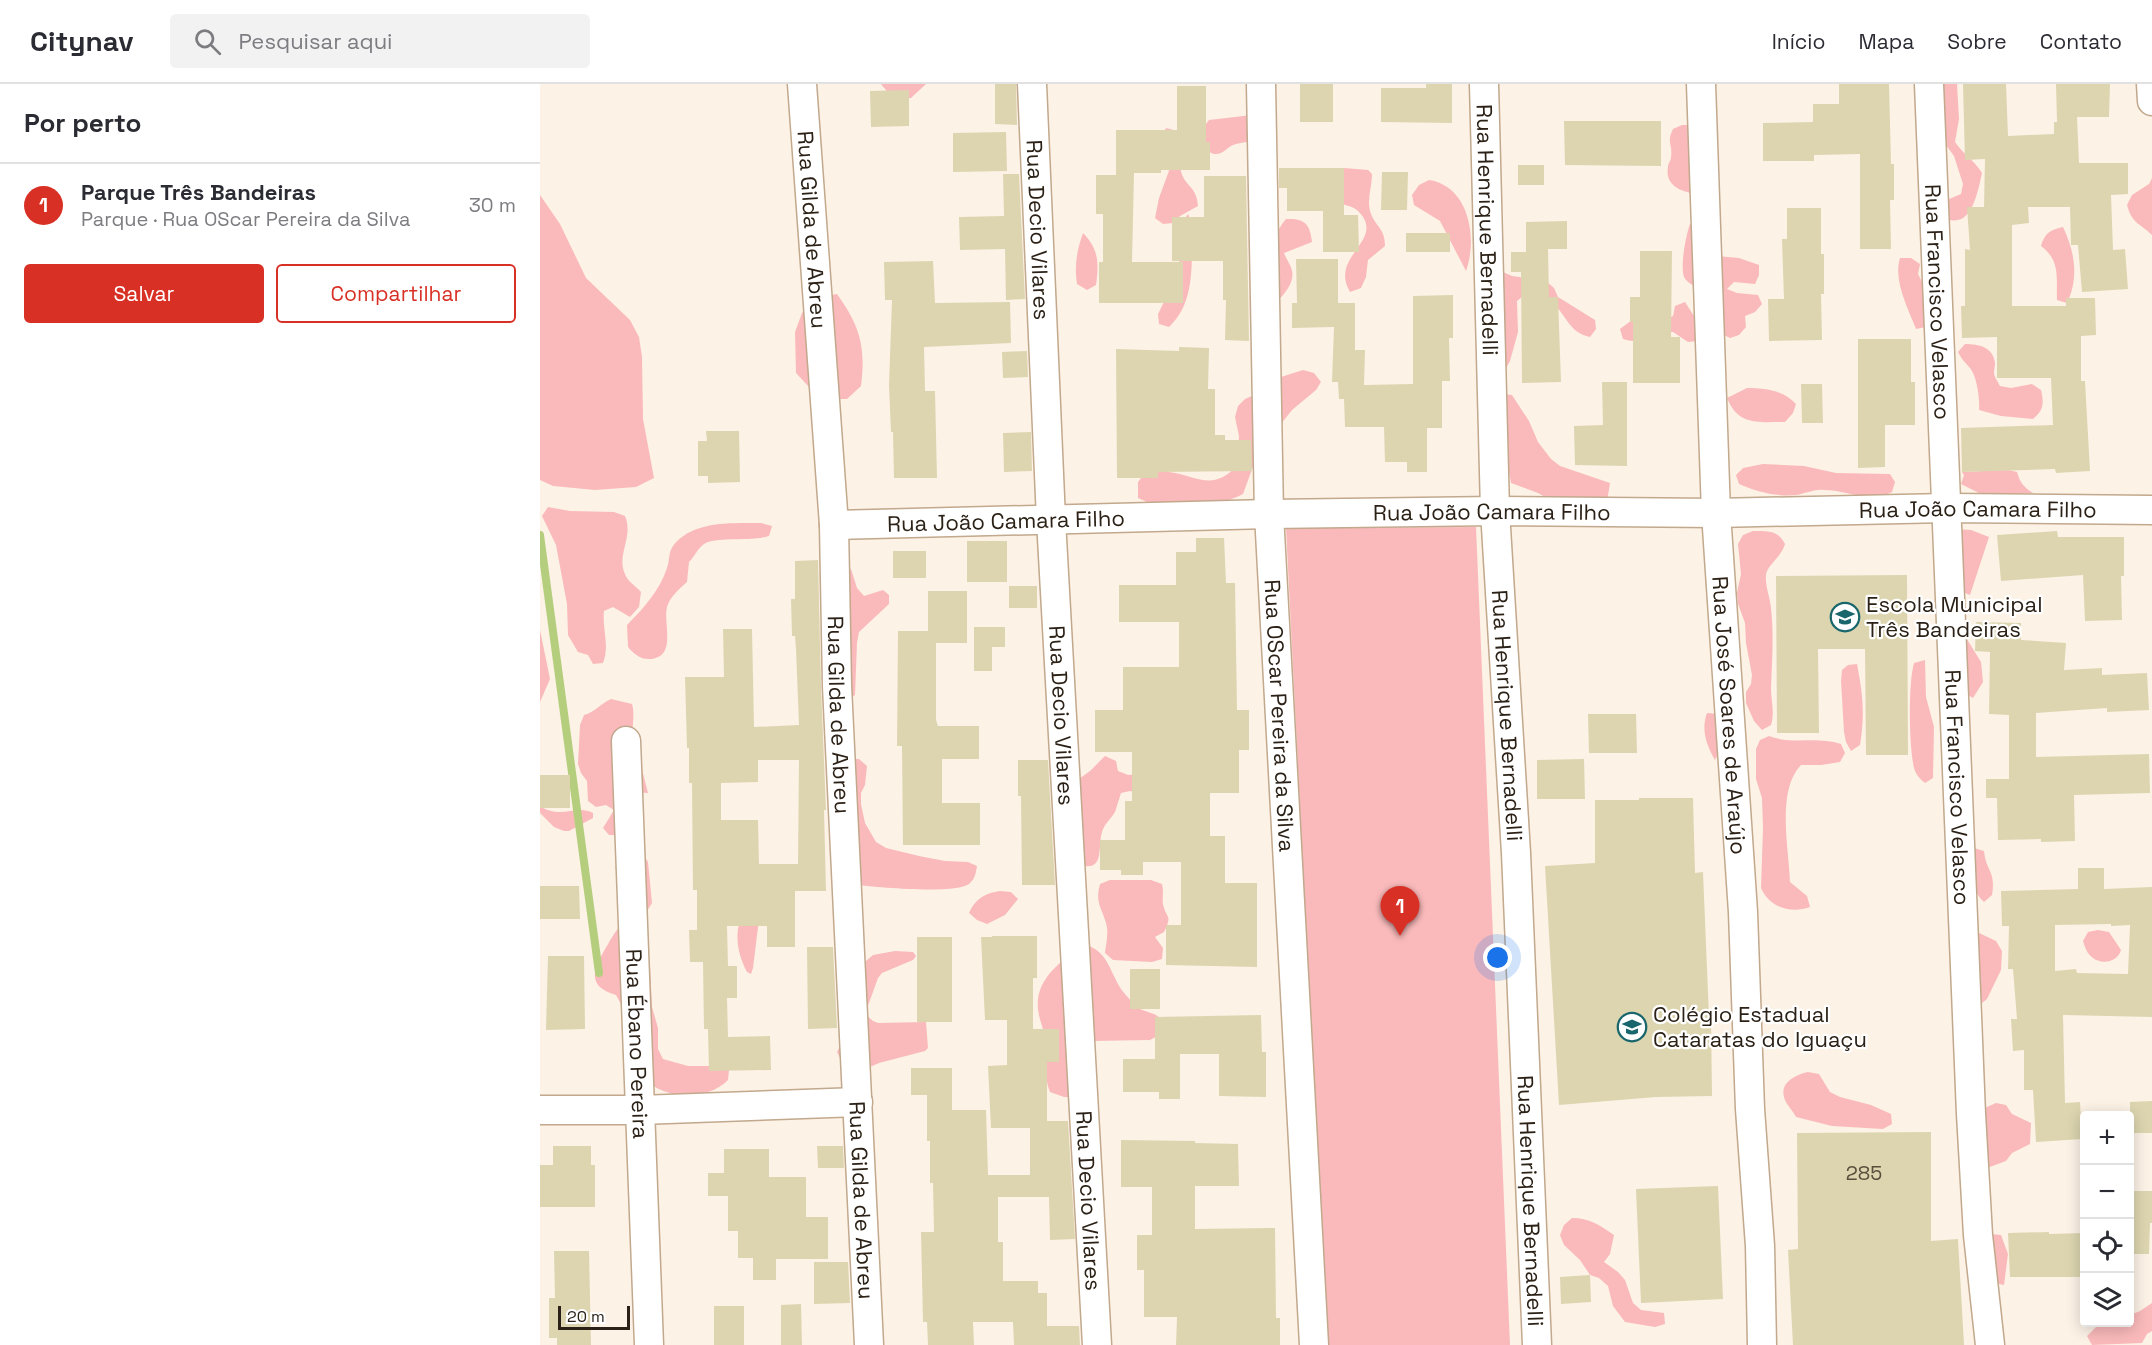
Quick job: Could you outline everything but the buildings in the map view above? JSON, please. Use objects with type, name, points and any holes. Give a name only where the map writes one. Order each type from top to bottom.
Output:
[{"type":"street","name":"Rua Gilda de Abreu","points":[[802,84],[834,525],[837,686],[869,1345]]},
{"type":"street","name":"Rua Decio Vilares","points":[[1032,84],[1051,520],[1097,1345]]},
{"type":"street","name":"Rua OScar Pereira da Silva","points":[[1261,84],[1269,514],[1314,1345]]},
{"type":"street","name":"Rua Henrique Bernadelli","points":[[1484,84],[1495,511],[1516,865],[1537,1345]]},
{"type":"street","name":"Rua José Soares de Araújo","points":[[1701,84],[1716,513],[1743,912],[1750,1109],[1760,1246],[1762,1345]]},
{"type":"street","name":"Rua Francisco Velasco","points":[[1929,84],[1971,1114],[1978,1235],[1990,1345]]},
{"type":"street","points":[[2151,84],[2152,100]]},
{"type":"street","name":"Rua João Camara Filho","points":[[834,525],[1495,511],[1716,513],[1946,508],[2152,510]]},
{"type":"street","name":"Rua Ébano Pereira","points":[[626,741],[650,1345]]},
{"type":"street","points":[[540,1110],[640,1110],[858,1102]]},
{"type":"shaded area","points":[[881,84],[926,84],[911,98],[901,98],[894,96]]},
{"type":"shaded area","points":[[1932,84],[1957,84],[1959,119],[1955,142],[1982,173],[1971,209],[1958,220],[1943,219],[1942,202],[1961,194],[1963,184],[1954,156],[1940,137]]},
{"type":"shaded area","points":[[1252,115],[1274,119],[1275,139],[1236,144],[1217,154],[1205,150],[1202,129],[1209,120]]},
{"type":"shaded area","points":[[1682,125],[1695,125],[1699,189],[1691,193],[1673,185],[1668,177],[1671,134],[1673,129]]},
{"type":"shaded area","points":[[1166,128],[1177,131],[1181,171],[1195,194],[1198,206],[1180,216],[1173,223],[1163,224],[1155,218],[1159,198],[1170,168],[1163,137]]},
{"type":"shaded area","points":[[1344,168],[1368,170],[1372,174],[1370,209],[1385,240],[1385,246],[1368,260],[1366,277],[1361,288],[1350,292],[1345,279],[1346,268],[1366,230],[1365,221],[1357,210],[1339,203],[1336,176]]},
{"type":"shaded area","points":[[2152,178],[2152,235],[2134,220],[2127,205],[2132,195],[2149,184]]},
{"type":"shaded area","points":[[1429,180],[1443,184],[1453,192],[1467,215],[1471,244],[1466,271],[1440,221],[1414,205],[1412,195],[1419,185]]},
{"type":"shaded area","points":[[540,195],[560,224],[586,278],[630,320],[639,337],[642,357],[643,419],[654,478],[636,487],[595,490],[553,486],[540,480]]},
{"type":"shaded area","points":[[1188,214],[1192,224],[1191,279],[1184,305],[1178,317],[1169,327],[1159,324],[1158,314],[1172,286],[1179,264],[1182,223]]},
{"type":"shaded area","points":[[1286,219],[1305,223],[1310,231],[1312,242],[1284,253],[1291,269],[1292,280],[1284,294],[1273,304],[1273,248]]},
{"type":"shaded area","points":[[1690,224],[1701,224],[1717,256],[1739,258],[1759,265],[1759,275],[1755,284],[1734,282],[1727,289],[1737,293],[1758,295],[1762,304],[1755,312],[1745,316],[1746,327],[1739,335],[1730,338],[1722,334],[1699,288],[1684,277],[1683,258]]},
{"type":"shaded area","points":[[2063,227],[2073,255],[2074,265],[2073,284],[2067,303],[2057,300],[2055,264],[2041,246],[2049,233]]},
{"type":"shaded area","points":[[1083,233],[1097,257],[1096,285],[1087,290],[1077,284],[1076,277],[1077,258]]},
{"type":"shaded area","points":[[1900,258],[1911,258],[1920,264],[1918,274],[1924,286],[1926,327],[1916,329],[1906,303],[1898,276]]},
{"type":"shaded area","points":[[1504,262],[1503,272],[1512,276],[1546,281],[1554,288],[1558,297],[1595,320],[1596,329],[1590,337],[1573,328],[1554,304],[1522,297],[1517,301],[1518,332],[1510,361],[1505,370],[1493,264]]},
{"type":"shaded area","points":[[837,294],[851,316],[860,337],[863,360],[861,386],[847,399],[827,399],[810,388],[796,373],[795,332],[802,313],[815,298]]},
{"type":"shaded area","points":[[1685,302],[1696,319],[1697,341],[1688,342],[1673,332],[1652,332],[1635,341],[1623,339],[1620,329],[1632,320],[1663,321],[1673,316],[1675,306]]},
{"type":"shaded area","points":[[1965,344],[1980,346],[1991,353],[1995,363],[1994,374],[2000,386],[2011,388],[2032,384],[2041,390],[2042,406],[2037,416],[2033,419],[2001,416],[1979,410],[1974,377],[1958,352]]},
{"type":"shaded area","points":[[1303,370],[1314,373],[1321,382],[1316,390],[1292,410],[1277,429],[1254,464],[1243,494],[1233,499],[1209,504],[1147,502],[1138,498],[1138,482],[1145,473],[1169,472],[1204,480],[1220,478],[1228,474],[1237,466],[1239,436],[1235,417],[1238,406],[1245,399],[1274,386],[1281,377]]},
{"type":"shaded area","points":[[1747,388],[1767,389],[1786,396],[1796,404],[1793,413],[1785,422],[1758,422],[1743,418],[1737,414],[1727,398]]},
{"type":"shaded area","points":[[1501,394],[1512,395],[1529,421],[1538,442],[1551,459],[1560,466],[1610,483],[1607,502],[1547,498],[1511,483],[1499,414]]},
{"type":"shaded area","points":[[1763,464],[1804,466],[1836,473],[1890,474],[1895,482],[1892,492],[1875,497],[1821,490],[1797,495],[1775,495],[1739,484],[1736,475],[1743,468]]},
{"type":"shaded area","points":[[2008,470],[2017,472],[2022,484],[2033,493],[1983,495],[1961,484],[1964,475],[1962,472]]},
{"type":"shaded area","points":[[548,507],[570,511],[614,512],[625,516],[628,531],[622,560],[623,567],[628,579],[641,592],[639,607],[630,617],[613,607],[604,611],[606,650],[603,663],[593,664],[588,655],[578,652],[568,635],[567,604],[556,545],[542,516]]},
{"type":"shaded area","points":[[761,523],[772,526],[769,536],[709,542],[702,546],[689,562],[687,582],[668,603],[666,646],[659,657],[644,659],[630,650],[627,625],[645,606],[655,591],[664,576],[671,549],[681,538],[702,527]]},
{"type":"shaded area","points":[[1476,527],[1510,1345],[1327,1345],[1286,528]]},
{"type":"shaded area","points":[[1956,529],[1971,530],[1989,537],[1970,595],[1952,588]]},
{"type":"shaded area","points":[[1753,531],[1768,531],[1776,534],[1785,544],[1766,575],[1772,628],[1773,716],[1771,725],[1762,730],[1754,721],[1746,703],[1746,692],[1751,684],[1752,675],[1745,623],[1738,604],[1737,593],[1741,574],[1738,544],[1743,535]]},
{"type":"shaded area","points":[[851,569],[857,588],[864,596],[883,590],[889,595],[889,604],[859,632],[855,695],[846,701],[842,573]]},
{"type":"shaded area","points":[[1960,628],[1981,662],[1983,682],[1973,698],[1955,687]]},
{"type":"shaded area","points":[[540,630],[550,679],[540,702]]},
{"type":"shaded area","points":[[1925,660],[1926,697],[1934,727],[1933,778],[1925,783],[1918,777],[1914,768],[1910,716],[1914,663]]},
{"type":"shaded area","points":[[1857,664],[1863,714],[1860,745],[1851,751],[1844,732],[1841,681],[1842,670],[1848,665]]},
{"type":"shaded area","points":[[611,699],[632,704],[633,734],[648,793],[633,792],[629,835],[609,835],[603,828],[614,810],[606,805],[596,807],[588,801],[587,781],[578,764],[580,725],[584,715]]},
{"type":"shaded area","points":[[1707,713],[1719,714],[1720,750],[1715,760],[1705,737],[1704,725]]},
{"type":"shaded area","points":[[1769,736],[1787,740],[1841,744],[1845,753],[1840,762],[1801,765],[1793,776],[1789,790],[1786,821],[1790,882],[1807,896],[1810,907],[1802,909],[1788,909],[1775,904],[1769,900],[1761,888],[1762,798],[1756,779],[1756,749],[1760,740]]},
{"type":"shaded area","points":[[1105,756],[1116,761],[1118,771],[1128,775],[1163,772],[1140,794],[1130,791],[1121,793],[1115,812],[1103,829],[1096,863],[1092,866],[1076,864],[1072,784]]},
{"type":"shaded area","points":[[849,759],[859,759],[867,766],[861,804],[865,823],[876,842],[886,848],[919,856],[945,861],[968,862],[977,866],[970,883],[963,887],[950,889],[857,885]]},
{"type":"shaded area","points":[[540,806],[555,812],[587,811],[593,813],[593,818],[569,831],[564,831],[554,827],[540,813]]},
{"type":"shaded area","points":[[1974,848],[1984,851],[1993,881],[1992,895],[1984,902],[1979,897],[1974,884]]},
{"type":"shaded area","points":[[643,854],[648,862],[652,903],[636,929],[650,966],[652,1007],[658,1028],[658,1049],[663,1059],[688,1066],[720,1066],[729,1070],[728,1080],[711,1091],[701,1094],[670,1093],[652,1085],[626,1013],[616,995],[601,988],[595,978],[600,959],[623,923],[620,876],[615,867],[623,860]]},
{"type":"shaded area","points":[[1110,880],[1151,880],[1162,884],[1163,904],[1168,922],[1164,932],[1155,937],[1163,948],[1162,959],[1152,962],[1113,960],[1105,953],[1107,927],[1098,896],[1100,884]]},
{"type":"shaded area","points":[[1000,891],[1011,892],[1018,899],[1005,915],[987,924],[977,920],[969,913],[981,897]]},
{"type":"shaded area","points":[[759,919],[751,974],[747,972],[740,954],[738,930],[739,924]]},
{"type":"shaded area","points":[[2098,930],[2109,932],[2121,950],[2113,960],[2105,962],[2097,960],[2086,950],[2083,941],[2088,932]]},
{"type":"shaded area","points":[[1979,933],[1996,941],[2002,951],[2001,970],[1987,999],[1982,1003],[1975,996],[1975,936]]},
{"type":"shaded area","points":[[1084,944],[1105,958],[1120,987],[1135,1006],[1156,1015],[1166,1025],[1161,1034],[1150,1040],[1091,1041],[1074,1097],[1064,1097],[1050,1092],[1048,1085],[1045,1037],[1038,998],[1045,979]]},
{"type":"shaded area","points":[[895,951],[913,952],[916,956],[913,960],[882,973],[865,1014],[878,1023],[926,1022],[928,1048],[925,1051],[863,1068],[841,1060],[837,1052],[866,961],[873,955]]},
{"type":"shaded area","points":[[1808,1072],[1819,1074],[1830,1092],[1891,1114],[1892,1124],[1883,1129],[1832,1126],[1796,1117],[1785,1100],[1784,1089],[1793,1078]]},
{"type":"shaded area","points":[[1996,1103],[2006,1105],[2012,1114],[2031,1123],[2030,1144],[2012,1153],[2006,1161],[1987,1168],[1978,1111]]},
{"type":"shaded area","points":[[1572,1218],[1594,1223],[1614,1235],[1610,1254],[1604,1262],[1625,1280],[1633,1303],[1641,1310],[1664,1313],[1665,1324],[1655,1327],[1625,1322],[1613,1306],[1608,1286],[1599,1278],[1590,1275],[1580,1260],[1564,1245],[1560,1235],[1564,1225]]},
{"type":"shaded area","points":[[1990,1234],[2001,1235],[2008,1254],[2004,1285],[1994,1283]]},
{"type":"shaded area","points":[[2152,1303],[2152,1331],[2147,1334],[2142,1343],[2092,1345],[2087,1336],[2096,1327],[2134,1327],[2134,1313]]},
{"type":"waterway","points":[[540,535],[599,973]]},
{"type":"place","name":"Escola Municipal Três Bandeiras","points":[[1845,617]]},
{"type":"place","name":"Parque Três Bandeiras","points":[[1400,936]]},
{"type":"place","name":"Colégio Estadual Cataratas do Iguaçu","points":[[1632,1027]]}]
